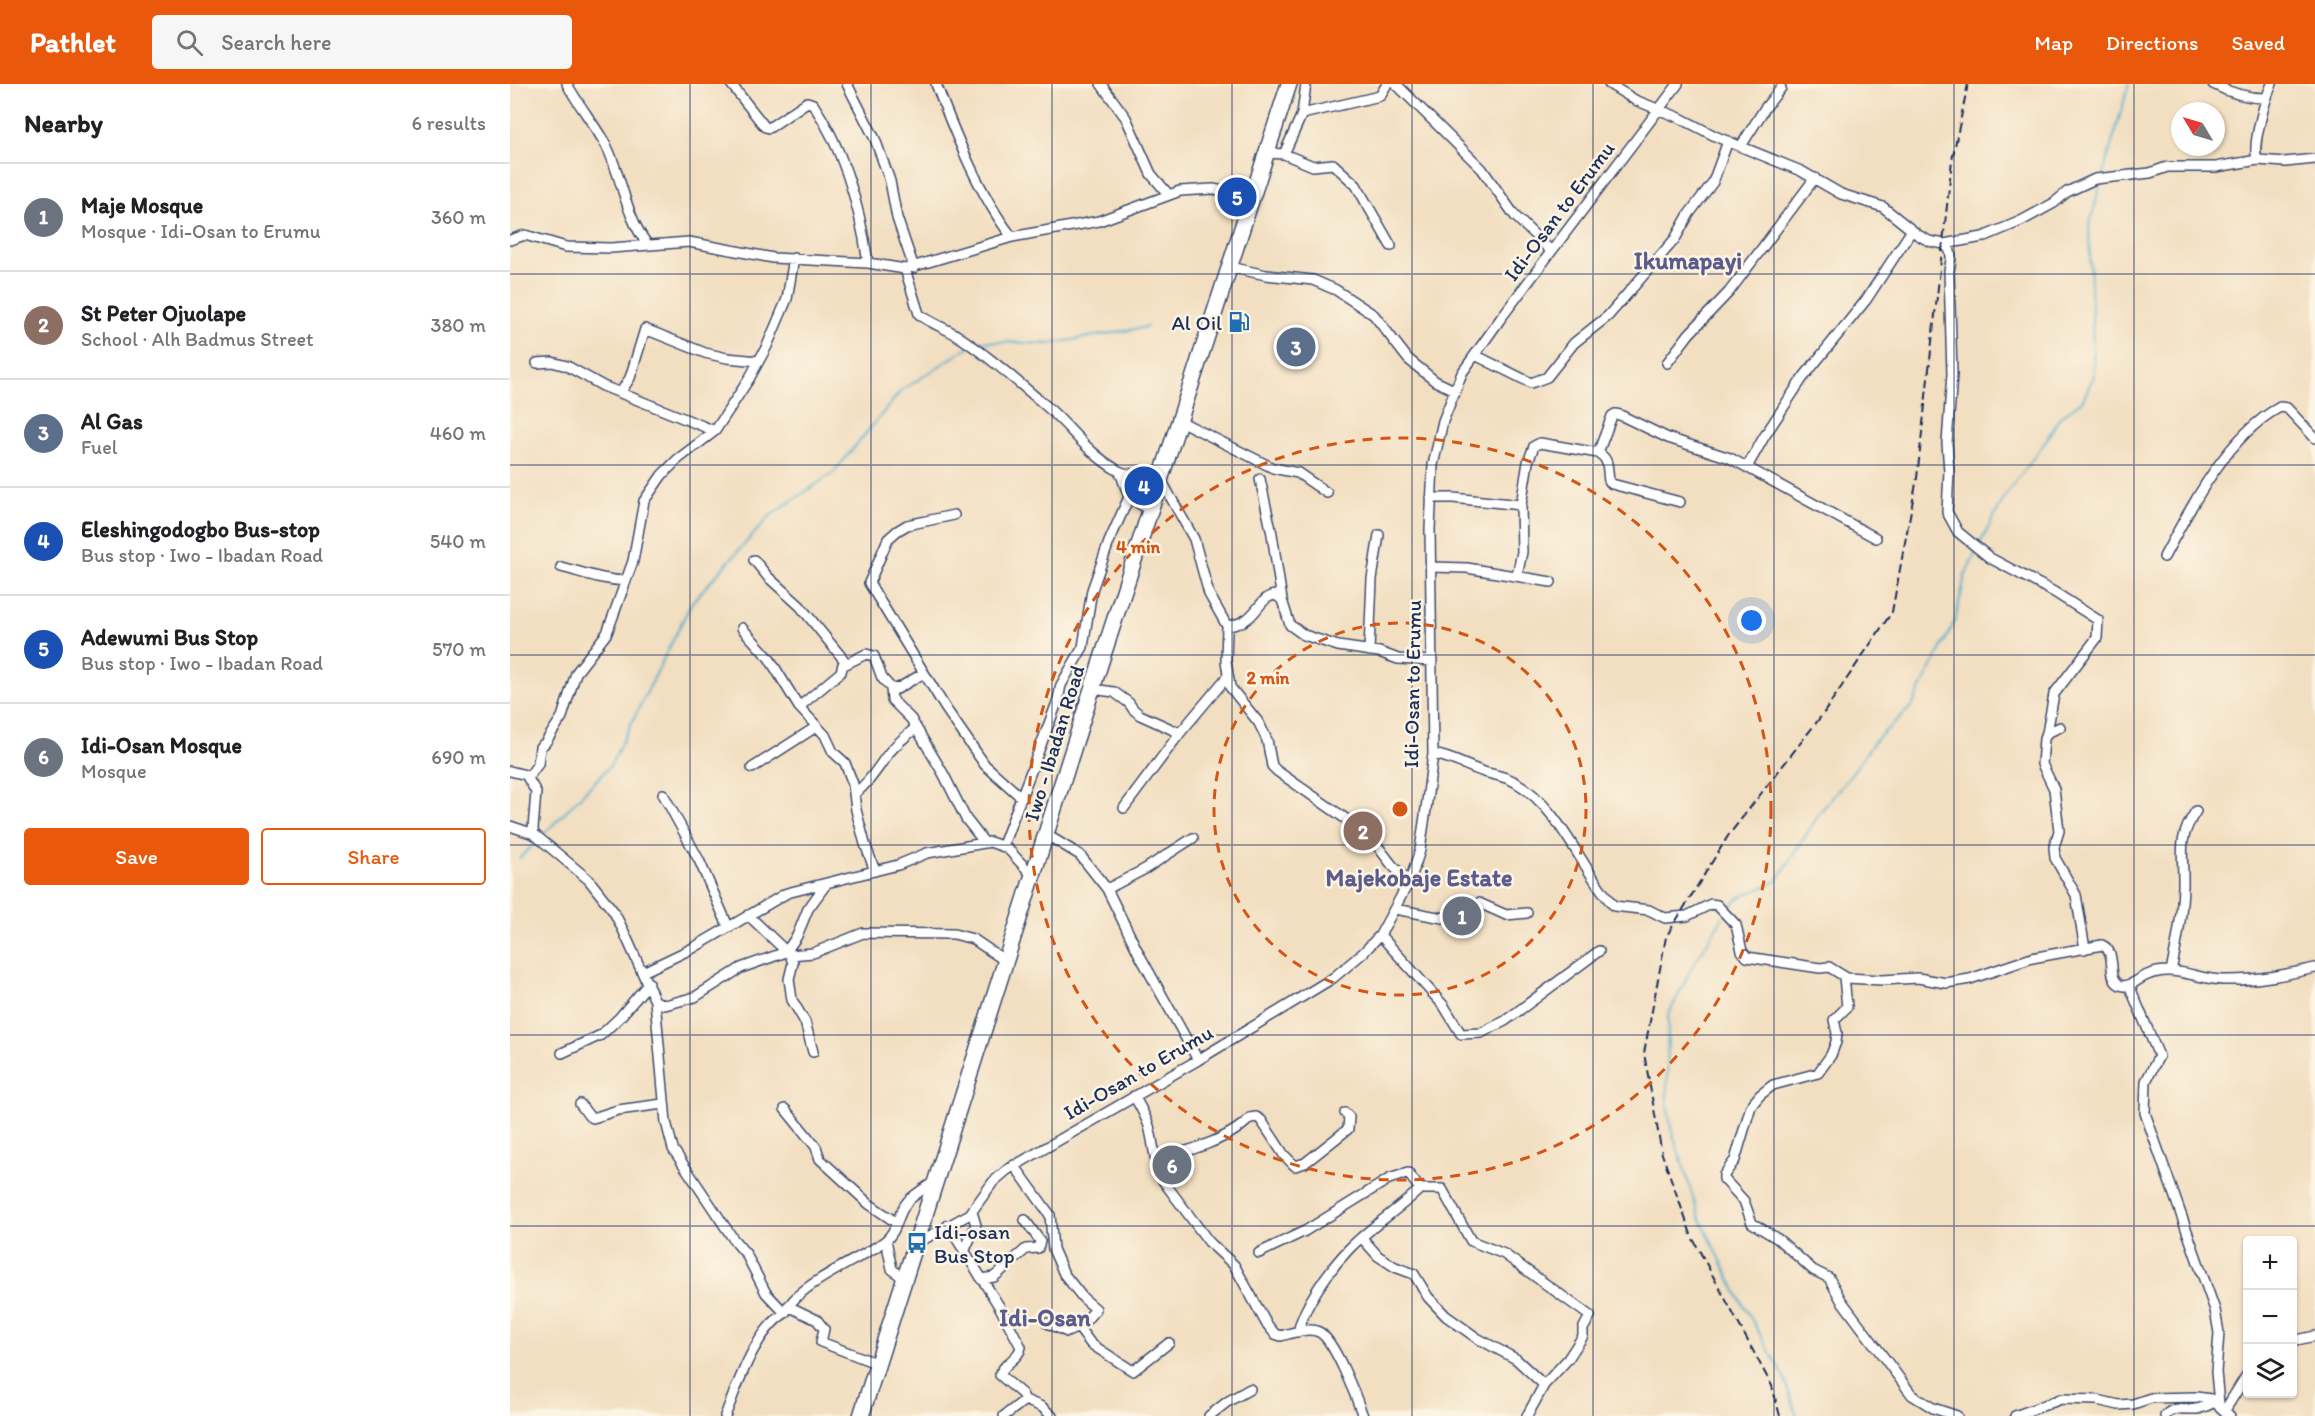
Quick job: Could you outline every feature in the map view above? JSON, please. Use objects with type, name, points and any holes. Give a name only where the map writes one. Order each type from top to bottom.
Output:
[{"type":"main road","name":"Iwo - Ibadan Road","points":[[861,1416],[1092,689],[1289,84]]},
{"type":"street","points":[[567,84],[598,125],[638,233],[648,245]]},
{"type":"street","points":[[730,84],[765,127],[770,128],[807,102],[813,104],[853,190],[863,229],[868,263]]},
{"type":"street","points":[[847,84],[875,139],[890,181],[919,314],[937,327],[953,333],[979,352],[1048,407],[1080,442],[1120,472],[1162,478],[1194,539],[1209,594],[1227,626],[1227,677],[1230,687],[1264,734],[1272,766],[1369,835],[1392,865],[1409,882]]},
{"type":"street","points":[[936,84],[952,125],[994,214],[1012,237]]},
{"type":"street","points":[[1101,84],[1126,118],[1150,174],[1169,195]]},
{"type":"street","points":[[1284,154],[1302,114],[1306,84]]},
{"type":"street","points":[[1302,114],[1380,96],[1387,84]]},
{"type":"street","points":[[1396,84],[1482,169],[1507,201],[1515,216],[1551,251]]},
{"type":"street","points":[[1609,84],[1635,100],[1815,178],[1841,194],[1883,207],[1929,241],[1944,244],[1983,237],[2021,221],[2054,203],[2067,192],[2095,179],[2150,173],[2167,167],[2216,167],[2258,160],[2285,162],[2315,159]]},
{"type":"street","name":"Idi-Osan to Erumu","points":[[917,1244],[972,1212],[993,1182],[1014,1166],[1198,1060],[1333,978],[1363,953],[1380,935],[1409,882],[1420,850],[1433,753],[1431,498],[1433,465],[1443,421],[1462,373],[1678,84]]},
{"type":"street","points":[[2213,84],[2230,93],[2252,98],[2265,98]]},
{"type":"street","points":[[2258,160],[2255,156],[2255,147],[2265,98],[2272,84]]},
{"type":"street","points":[[1742,146],[1760,116],[1781,88]]},
{"type":"street","points":[[1475,355],[1531,383],[1547,377],[1574,344],[1608,316],[1675,239],[1689,214],[1713,182],[1728,141]]},
{"type":"street","points":[[1267,153],[1284,154],[1313,166],[1333,164],[1356,185],[1391,246]]},
{"type":"street","points":[[1667,363],[1689,334],[1729,292],[1815,178]]},
{"type":"street","points":[[510,240],[525,235],[566,247],[611,248],[689,242],[752,255],[909,268],[1012,237],[1099,221],[1169,195],[1196,189],[1213,189],[1252,197]]},
{"type":"street","points":[[1747,467],[1764,436],[1802,379],[1866,300],[1912,230]]},
{"type":"street","points":[[1944,244],[1948,247],[1952,257],[1949,272],[1952,374],[1947,443],[1949,471],[1947,512],[1958,532],[1990,558],[2054,592],[2098,620],[2097,638],[2055,694],[2042,746],[2042,764],[2052,782],[2059,831],[2054,847],[2055,858],[2076,895],[2085,949]]},
{"type":"street","points":[[510,771],[530,776],[538,764],[540,747],[562,717],[576,673],[607,633],[633,561],[642,509],[650,490],[678,459],[715,431],[759,361],[787,299],[794,258]]},
{"type":"street","points":[[1230,267],[1266,275],[1313,280],[1336,290],[1374,315],[1408,359],[1435,381],[1454,390]]},
{"type":"street","points":[[620,393],[630,378],[645,329],[705,353],[759,361]]},
{"type":"street","points":[[537,363],[558,363],[620,393],[715,431]]},
{"type":"street","points":[[2164,557],[2194,500],[2261,417],[2280,407],[2287,408],[2315,438]]},
{"type":"street","points":[[1598,453],[1608,424],[1615,414],[1668,438],[1717,453],[1747,467],[1876,538]]},
{"type":"street","points":[[1180,421],[1273,468],[1298,473],[1327,494]]},
{"type":"street","points":[[1516,576],[1521,552],[1521,505],[1528,462],[1534,446],[1540,443],[1598,453],[1608,462],[1609,481],[1612,484],[1680,502]]},
{"type":"street","points":[[1120,472],[1129,497],[1151,511]]},
{"type":"street","points":[[1260,479],[1272,534],[1282,600],[1288,621],[1294,630],[1338,646],[1398,659],[1432,662]]},
{"type":"street","points":[[1003,845],[1058,700],[1061,685],[1083,647],[1092,590],[1109,542],[1129,497]]},
{"type":"street","points":[[1431,498],[1521,505]]},
{"type":"street","points":[[954,515],[907,525],[897,531],[888,539],[869,579],[871,586],[924,673],[985,765],[1022,798]]},
{"type":"street","points":[[1369,651],[1372,579],[1379,535]]},
{"type":"street","points":[[754,560],[768,577],[800,606],[844,660],[841,672],[799,707]]},
{"type":"street","points":[[561,567],[587,573],[603,580],[626,581]]},
{"type":"street","points":[[1431,567],[1457,567],[1551,582]]},
{"type":"street","points":[[1227,626],[1249,619],[1268,596],[1276,596],[1282,600]]},
{"type":"street","points":[[742,628],[769,658],[799,707],[825,735],[833,752],[845,763],[853,784],[862,833],[875,871]]},
{"type":"street","points":[[844,665],[871,654],[874,656],[882,678],[891,688],[892,700],[905,711],[918,731],[966,819],[984,842]]},
{"type":"street","points":[[891,688],[897,689],[924,673]]},
{"type":"street","points":[[1124,808],[1180,733],[1227,677]]},
{"type":"street","points":[[1092,689],[1114,692],[1130,703],[1140,715],[1180,733]]},
{"type":"street","points":[[752,768],[816,727]]},
{"type":"street","points":[[2047,733],[2060,727]]},
{"type":"street","points":[[854,794],[871,779],[898,743],[912,731],[918,731]]},
{"type":"street","points":[[1433,753],[1505,777],[1523,787],[1540,801],[1569,839],[1614,906],[1649,910],[1665,918],[1687,916],[1711,904],[1717,905],[1736,925],[1742,951],[1747,957],[1820,968],[1829,967],[1844,977],[1882,980],[1918,978],[1946,983],[1970,979],[2032,958],[2105,946],[2111,956],[2115,978],[2118,984],[2123,986],[2147,975],[2171,971],[2222,980],[2272,978],[2315,968]]},
{"type":"street","points":[[526,775],[536,792],[534,834]]},
{"type":"street","points":[[663,794],[699,860],[728,926]]},
{"type":"street","points":[[2171,971],[2178,939],[2183,888],[2182,837],[2196,811]]},
{"type":"street","points":[[510,826],[534,834],[589,880],[614,912],[655,1001],[663,1104],[669,1137],[684,1168],[746,1254],[766,1293],[787,1310],[817,1320],[824,1329],[821,1342],[878,1364]]},
{"type":"street","points":[[1047,835],[1080,855],[1107,889],[1139,954],[1198,1060]]},
{"type":"street","points":[[1107,889],[1145,869],[1193,838]]},
{"type":"street","points":[[562,1053],[601,1035],[620,1017],[645,975],[787,893],[898,865],[927,853],[984,842],[1003,845],[1034,877]]},
{"type":"street","points":[[788,954],[808,909],[827,883]]},
{"type":"street","points":[[1395,909],[1443,918],[1464,907],[1479,903],[1506,915],[1527,913]]},
{"type":"street","points":[[748,915],[788,954],[793,963],[789,979],[792,1000],[805,1022],[813,1052]]},
{"type":"street","points":[[655,1014],[665,1005],[695,997],[741,968],[788,954],[813,953],[863,933],[954,934],[973,939],[1007,962]]},
{"type":"street","points":[[1380,935],[1444,1006],[1461,1034],[1481,1033],[1505,1021],[1599,951]]},
{"type":"street","points":[[1844,977],[1847,1007],[1834,1020],[1837,1033],[1831,1055],[1818,1073],[1773,1085],[1760,1095],[1751,1106],[1735,1160],[1724,1174],[1724,1179],[1744,1201],[1752,1223],[1778,1239],[1813,1270],[1829,1278],[1841,1300],[1912,1395],[1933,1408],[1957,1416]]},
{"type":"street","points":[[2129,985],[2159,1056],[2146,1081],[2145,1113],[2215,1310],[2219,1333],[2216,1372],[2222,1408]]},
{"type":"street","points":[[655,1001],[665,1005]]},
{"type":"street","points":[[1134,1096],[1146,1119],[1159,1174],[1164,1182],[1209,1242],[1234,1265],[1270,1329],[1281,1336],[1312,1330],[1325,1337],[1347,1377],[1363,1416]]},
{"type":"street","points":[[580,1104],[593,1118],[618,1110],[663,1104]]},
{"type":"street","points":[[785,1109],[816,1147],[820,1159],[869,1204],[897,1223]]},
{"type":"street","points":[[1156,1157],[1183,1153],[1221,1138],[1242,1126],[1250,1118],[1256,1117],[1261,1119],[1284,1155],[1295,1166],[1305,1163],[1348,1129],[1349,1117],[1345,1113]]},
{"type":"street","points":[[1014,1166],[1050,1215],[1053,1249],[1061,1268],[1083,1298],[1096,1309],[1077,1327],[1067,1332],[1047,1323]]},
{"type":"street","points":[[1259,1253],[1305,1231],[1389,1179],[1408,1173],[1420,1189]]},
{"type":"street","points":[[725,1416],[756,1346],[774,1320],[787,1310],[800,1294],[886,1240],[908,1202],[937,1180]]},
{"type":"street","points":[[1298,1332],[1300,1320],[1318,1290],[1349,1249],[1420,1189],[1442,1189],[1470,1241],[1504,1254],[1590,1316],[1583,1329],[1583,1336],[1568,1359],[1544,1385],[1527,1416]]},
{"type":"street","points":[[964,1252],[976,1225],[972,1212]]},
{"type":"street","points":[[981,1279],[994,1277],[1026,1249],[1038,1248],[1040,1241],[1025,1220]]},
{"type":"street","points":[[948,1225],[999,1306],[1021,1347],[1021,1352],[1006,1365],[1000,1375],[1022,1394],[1025,1400],[1042,1407],[1052,1416]]},
{"type":"street","points":[[1362,1238],[1378,1256],[1395,1267],[1414,1274],[1428,1297],[1446,1316],[1477,1338],[1516,1359],[1544,1385]]},
{"type":"street","points":[[886,1240],[892,1269],[905,1280]]},
{"type":"street","points":[[1077,1327],[1092,1344],[1133,1371],[1169,1343]]},
{"type":"street","points":[[2297,1340],[2315,1336]]},
{"type":"street","points":[[2222,1408],[2243,1379]]},
{"type":"street","points":[[1209,1416],[1250,1389]]},
{"type":"street","points":[[2015,1416],[2061,1399],[2097,1400],[2119,1405],[2133,1404],[2151,1398],[2196,1397],[2222,1408]]},
{"type":"street","points":[[1004,1416],[1025,1400]]},
{"type":"street","points":[[2165,1416],[2169,1411],[2175,1409],[2222,1408]]},
{"type":"waterway","points":[[2103,174],[2129,84]]},
{"type":"waterway","points":[[1979,545],[2007,493],[2043,445],[2060,417],[2082,401],[2094,376],[2089,227],[2101,182]]},
{"type":"waterway","points":[[975,343],[978,341],[1049,344],[1147,327]]},
{"type":"waterway","points":[[541,837],[610,766],[692,602],[771,515],[833,473],[901,391],[970,346]]},
{"type":"waterway","points":[[1727,913],[1738,898],[1777,881],[1821,811],[1874,742],[1912,706],[1955,621],[1965,576],[1977,550]]},
{"type":"waterway","points":[[520,858],[537,841]]},
{"type":"waterway","points":[[1723,917],[1692,967],[1668,1016],[1667,1102],[1671,1128],[1699,1216],[1739,1297],[1784,1377],[1797,1416]]},
{"type":"railway","points":[[1780,1416],[1772,1386],[1692,1237],[1662,1154],[1644,1053],[1666,937],[1728,836],[1823,714],[1892,612],[1917,478],[1952,160],[1968,84]]},
{"type":"place","name":"Adewumi Bus Stop","points":[[1237,197]]},
{"type":"place","name":"Al Oil","points":[[1239,322]]},
{"type":"place","name":"Al Gas","points":[[1296,347]]},
{"type":"place","name":"Eleshingodogbo Bus-stop","points":[[1144,486]]},
{"type":"place","name":"St Peter Ojuolape","points":[[1363,831]]},
{"type":"place","name":"Maje Mosque","points":[[1462,916]]},
{"type":"place","name":"Idi-Osan Mosque","points":[[1172,1165]]},
{"type":"place","name":"Idi-osan Bus Stop","points":[[917,1243]]},
{"type":"district","name":"Ikumapayi","points":[[1688,260]]},
{"type":"district","name":"Majekobaje Estate","points":[[1419,877]]},
{"type":"district","name":"Idi-Osan","points":[[1045,1317]]}]
